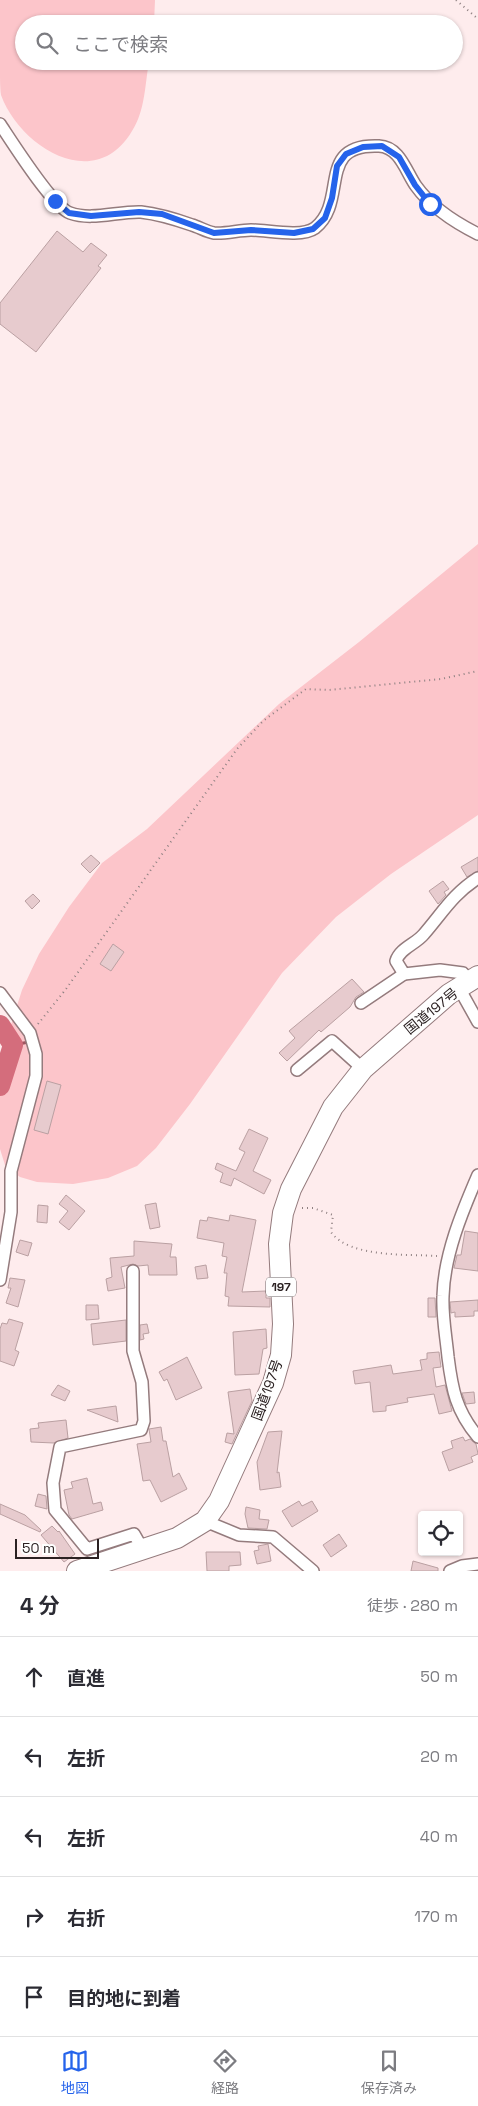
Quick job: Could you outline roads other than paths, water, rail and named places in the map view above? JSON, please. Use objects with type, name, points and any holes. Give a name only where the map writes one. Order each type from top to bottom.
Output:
[{"type":"highway","name":"国道197号","points":[[77,1571],[111,1564],[142,1548],[177,1538],[205,1521],[219,1501],[232,1477],[273,1383],[280,1355],[283,1324],[279,1244],[285,1207],[291,1189],[333,1107],[363,1069],[449,994],[469,982]]},
{"type":"street","points":[[0,124],[55,201],[69,213],[91,216],[139,212],[162,214],[214,233],[251,230],[294,233],[313,229],[325,218],[332,198],[337,166],[346,154],[363,147],[382,146],[399,157],[415,185],[430,204],[478,234]]},
{"type":"street","points":[[404,974],[396,961],[398,955],[423,936],[460,889],[478,878]]},
{"type":"street","points":[[361,1003],[404,974],[440,970],[463,973],[469,982],[478,1022]]},
{"type":"street","points":[[0,993],[30,1033],[36,1054],[36,1076],[11,1171],[0,1280]]},
{"type":"street","points":[[297,1070],[332,1040],[363,1069]]},
{"type":"street","points":[[478,1175],[466,1203],[449,1257],[443,1294],[443,1320],[453,1393],[468,1426],[478,1437]]},
{"type":"street","points":[[133,1271],[133,1351],[142,1382],[144,1421],[141,1430],[60,1446],[53,1483],[55,1510],[87,1549],[134,1534],[142,1548]]},
{"type":"street","points":[[205,1521],[239,1535],[273,1537],[313,1571]]},
{"type":"street","points":[[450,1571],[462,1566],[478,1564]]},
{"type":"waterway","points":[[0,1025],[13,1045],[0,1086]]},
{"type":"waterway","points":[[13,1045],[29,1042]]}]
